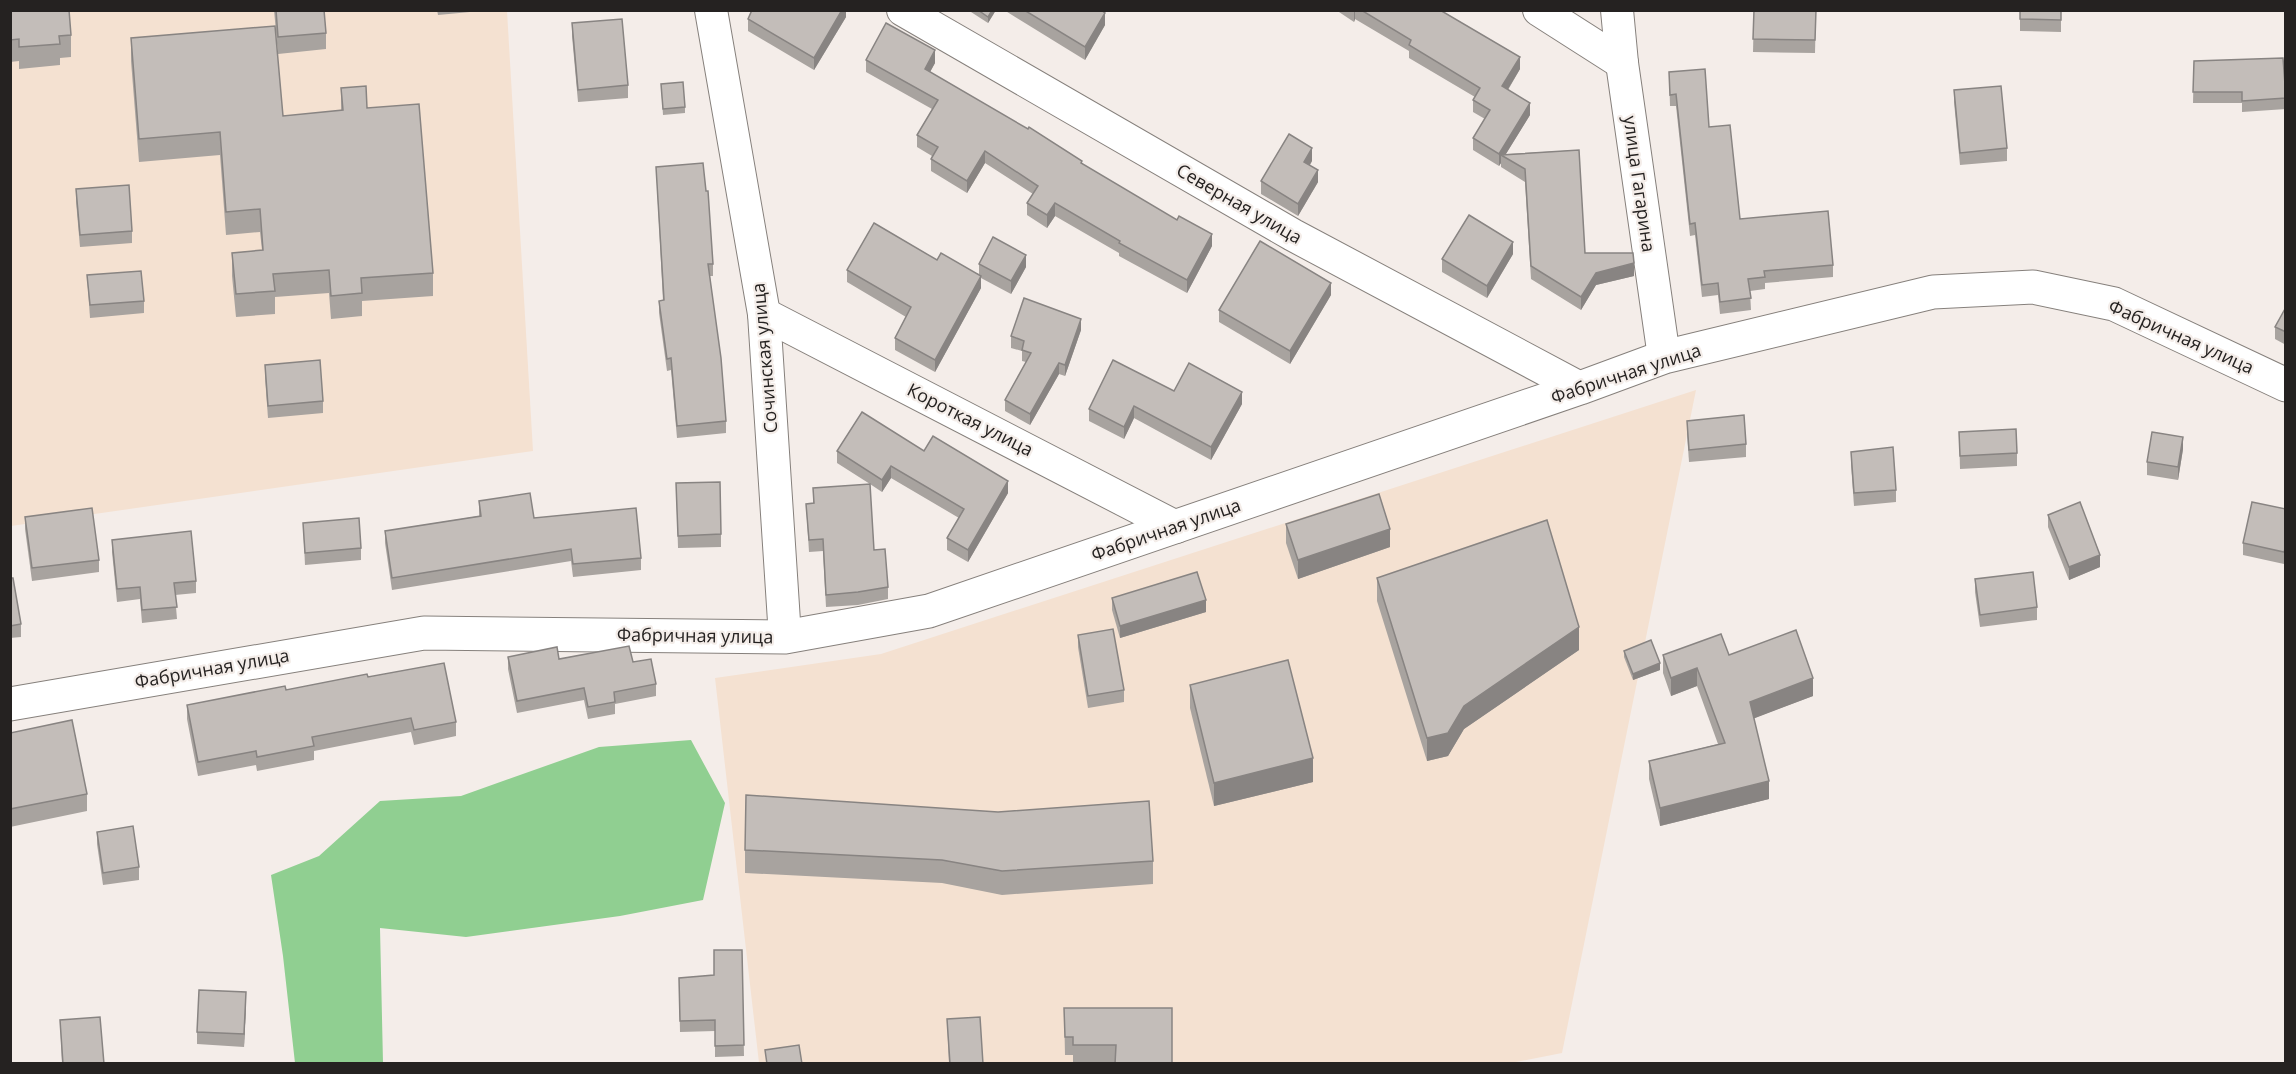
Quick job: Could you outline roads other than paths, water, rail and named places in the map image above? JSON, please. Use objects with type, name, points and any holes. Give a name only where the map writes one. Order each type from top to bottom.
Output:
[{"type":"street","name":"Сочинская улица","points":[[711,10],[764,314],[785,637]]},
{"type":"street","name":"Северная улица","points":[[903,10],[1293,235],[1580,388]]},
{"type":"street","points":[[1539,10],[1622,63]]},
{"type":"street","name":"улица Гагарина","points":[[1617,10],[1622,63],[1664,357]]},
{"type":"street","name":"Фабричная улица","points":[[10,704],[424,633],[785,637],[929,611],[1580,388],[1664,357],[1933,292],[2032,287],[2114,304],[2286,385]]},
{"type":"street","name":"Короткая улица","points":[[764,314],[1176,527]]}]
